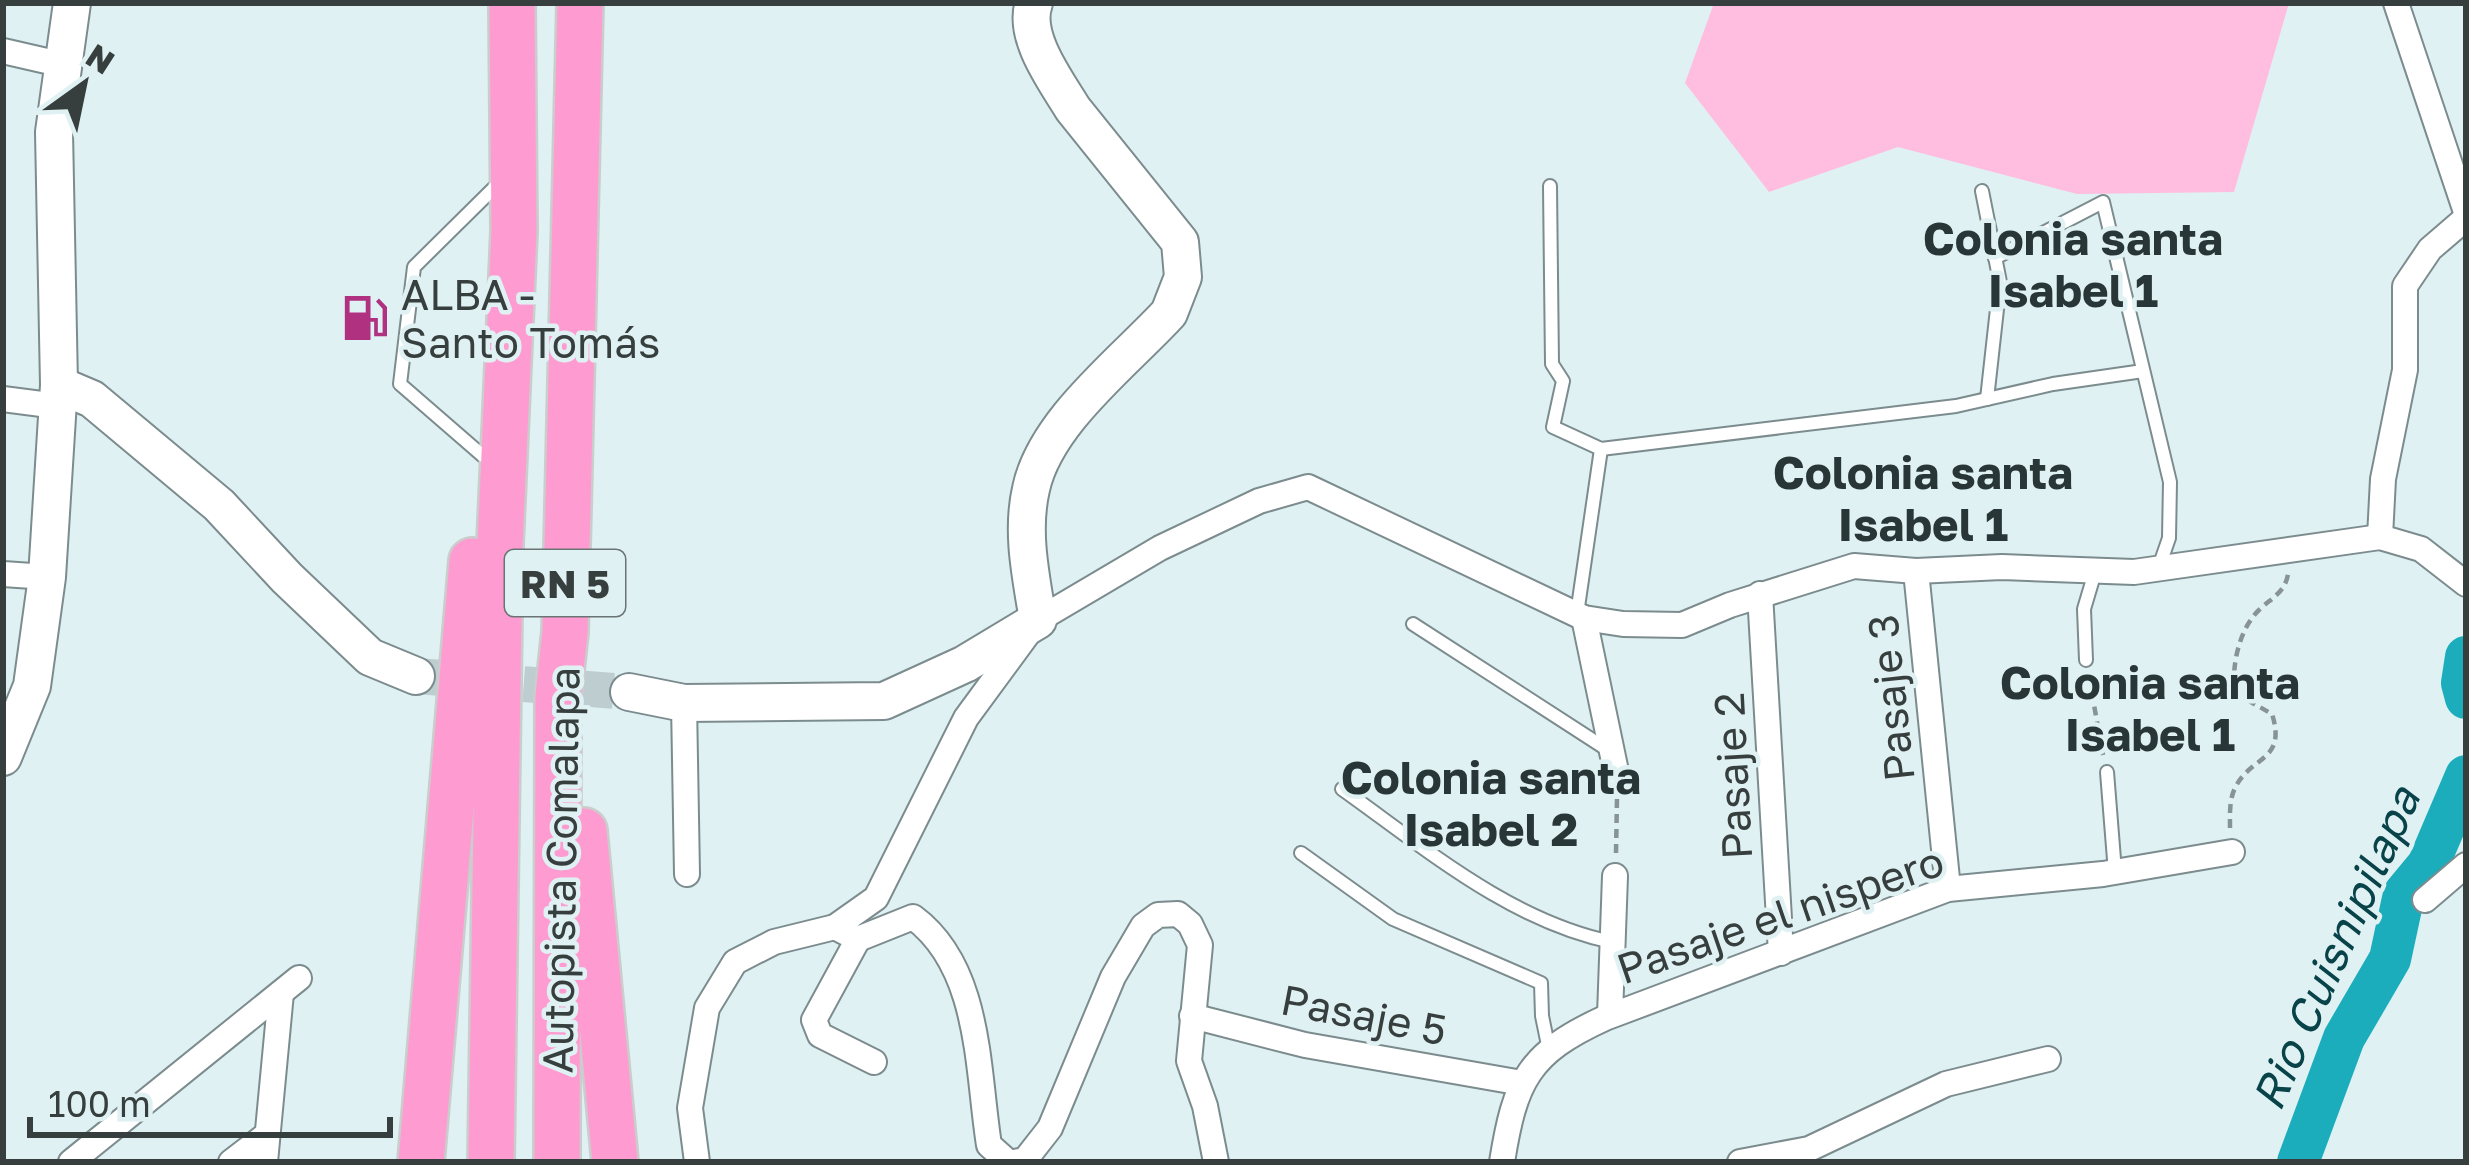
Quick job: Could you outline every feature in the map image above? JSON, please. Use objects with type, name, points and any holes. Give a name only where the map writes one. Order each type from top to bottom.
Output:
[{"type":"highway","name":"Autopista Comalapa","points":[[491,1162],[500,544],[514,231],[512,3]]},
{"type":"highway","name":"Autopista Comalapa","points":[[557,1162],[558,697],[565,632],[580,3]]},
{"type":"highway","points":[[421,1162],[447,824],[483,456],[514,231]]},
{"type":"highway","points":[[565,632],[578,702],[586,874],[615,1162]]},
{"type":"street","points":[[3,757],[32,686],[46,577],[58,395],[54,132],[72,3]]},
{"type":"street","points":[[874,1062],[820,1035],[814,1027],[847,933],[875,898],[965,718],[1038,620],[1026,523],[1031,485],[1045,453],[1069,417],[1169,313],[1180,292],[1183,270],[1178,236],[1072,109],[1030,20],[1034,3]]},
{"type":"street","points":[[2380,537],[2383,479],[2405,370],[2405,286],[2430,249],[2466,215],[2396,3]]},
{"type":"street","points":[[3,51],[64,65]]},
{"type":"street","points":[[3,399],[58,395],[92,399],[219,505],[370,657],[416,676]]},
{"type":"street","points":[[629,692],[684,703],[884,701],[964,664],[1160,548],[1259,501],[1308,487],[1581,616],[1623,624],[1682,625],[1854,566],[1916,571],[2159,568],[2380,537],[2421,549],[2466,584]]},
{"type":"street","name":"Pasaje 3","points":[[1916,571],[1948,889]]},
{"type":"street","points":[[3,574],[46,577]]},
{"type":"street","name":"Pasaje 2","points":[[1760,595],[1781,952]]},
{"type":"street","points":[[1581,616],[1616,764]]},
{"type":"street","points":[[684,703],[687,874]]},
{"type":"street","name":"Pasaje el nispero","points":[[1522,1083],[1562,1037],[1610,1015],[1948,889],[2115,872],[2232,852]]},
{"type":"street","points":[[2425,900],[2466,865]]},
{"type":"street","points":[[1610,1015],[1615,876]]},
{"type":"street","points":[[697,1162],[690,1108],[707,1008],[735,962],[775,942],[847,933],[913,917],[936,934],[971,1008],[989,1145],[1011,1162],[1025,1160],[1050,1128],[1113,977],[1143,926],[1158,915],[1178,914],[1190,924],[1200,945],[1189,1060],[1205,1106],[1216,1162]]},
{"type":"street","points":[[71,1162],[290,985],[265,1136],[265,1162]]},
{"type":"street","name":"Pasaje 5","points":[[1192,1016],[1305,1045],[1522,1083]]},
{"type":"street","points":[[1740,1162],[1810,1149],[1946,1084],[2048,1059]]},
{"type":"street","points":[[1502,1162],[1514,1097],[1522,1083]]},
{"type":"street","points":[[232,1162],[265,1136]]},
{"type":"lane","points":[[483,456],[400,384],[414,267],[514,169]]},
{"type":"lane","points":[[1550,186],[1552,364],[1563,381],[1553,428],[1601,449],[1987,399],[2143,371]]},
{"type":"lane","points":[[1982,191],[2000,282],[1987,399]]},
{"type":"lane","points":[[1996,258],[2103,202],[2170,482],[2169,538],[2159,568]]},
{"type":"lane","points":[[1581,616],[1601,449]]},
{"type":"lane","points":[[2086,660],[2084,609],[2096,571]]},
{"type":"lane","points":[[1413,624],[1616,764]]},
{"type":"lane","points":[[2107,772],[2115,872]]},
{"type":"lane","points":[[1342,789],[1528,915],[1571,934],[1613,942]]},
{"type":"lane","points":[[1301,854],[1393,919],[1541,983],[1549,1051]]},
{"type":"path","points":[[2232,852],[2230,808],[2235,787],[2269,755],[2278,733],[2272,713],[2235,693],[2232,674],[2256,612],[2273,601],[2286,583],[2291,550]]},
{"type":"path","points":[[2086,660],[2107,772]]},
{"type":"path","points":[[1615,876],[1616,764]]},
{"type":"shaded area","points":[[1714,3],[2289,3],[2234,192],[2077,194],[1898,147],[1769,192],[1685,83]]},
{"type":"waterway","name":"Rio Cuisnipilapa","points":[[2466,657],[2462,683],[2466,698]]},
{"type":"waterway","name":"Rio Cuisnipilapa","points":[[2298,1162],[2344,1038],[2390,959],[2404,894],[2428,865],[2466,776]]},
{"type":"tunnel","points":[[416,676],[629,692]]},
{"type":"place","name":"ALBA - Santo Tomás","points":[[365,318]]},
{"type":"district","name":"Colonia santa Isabel 1","points":[[2073,264]]},
{"type":"district","name":"Colonia santa Isabel 1","points":[[1923,498]]},
{"type":"district","name":"Colonia santa Isabel 1","points":[[2150,708]]},
{"type":"district","name":"Colonia santa Isabel 2","points":[[1491,803]]}]
